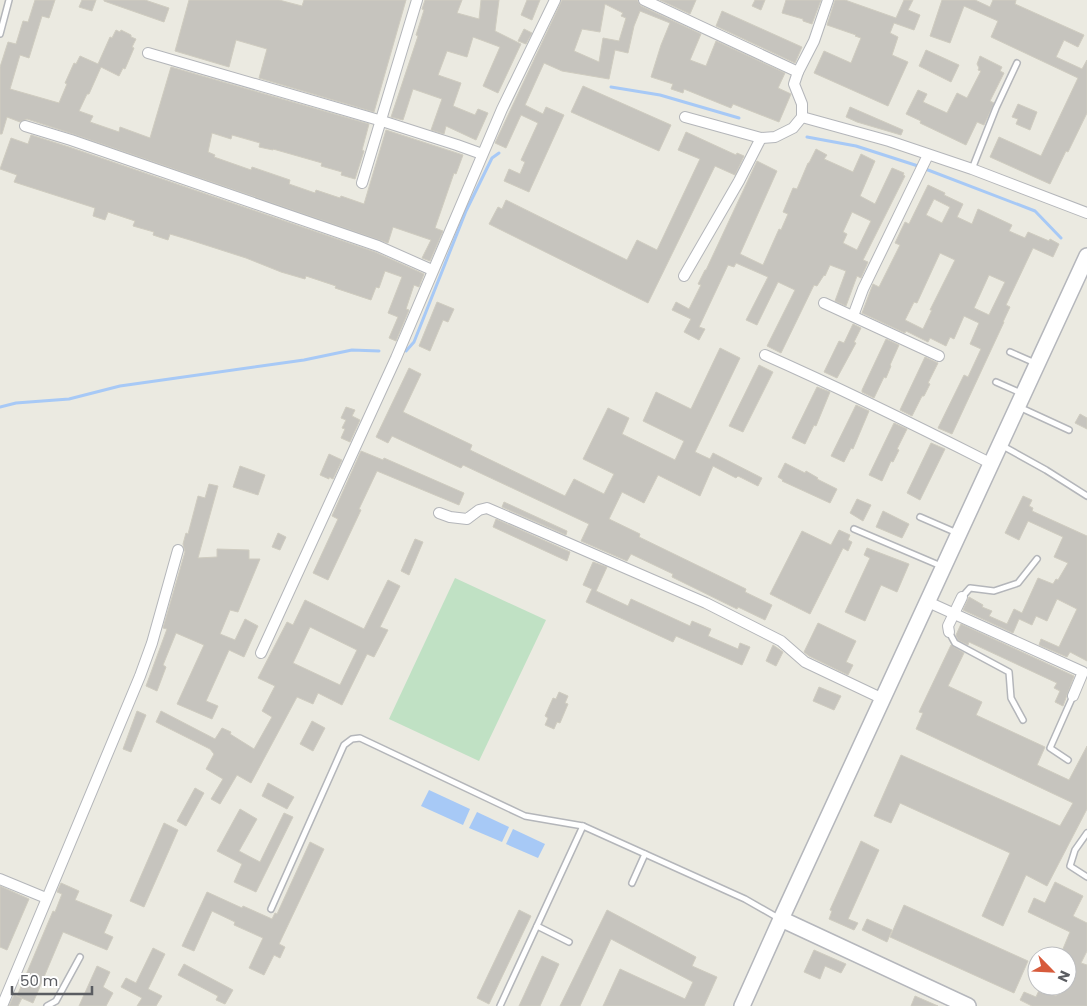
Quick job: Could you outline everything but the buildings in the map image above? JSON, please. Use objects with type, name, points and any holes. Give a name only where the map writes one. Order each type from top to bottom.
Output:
[{"type":"street","points":[[362,184],[417,0]]},
{"type":"street","points":[[261,653],[396,358],[502,109],[555,0]]},
{"type":"street","points":[[644,0],[798,72]]},
{"type":"street","points":[[685,117],[761,138],[775,137],[793,128],[802,117],[802,104],[794,84],[814,41],[828,0]]},
{"type":"street","points":[[148,53],[382,121],[457,144],[482,154]]},
{"type":"street","points":[[802,117],[889,141],[972,169],[1087,213]]},
{"type":"street","points":[[25,126],[71,140],[378,246],[432,270]]},
{"type":"street","points":[[684,276],[761,138]]},
{"type":"street","points":[[853,316],[863,289],[928,155]]},
{"type":"street","points":[[742,1006],[1087,256]]},
{"type":"street","points":[[824,303],[939,356]]},
{"type":"street","points":[[765,355],[841,389],[992,464]]},
{"type":"street","points":[[439,513],[450,517],[467,519],[479,510],[487,508],[706,603],[782,641],[805,662],[883,699]]},
{"type":"street","points":[[2,1006],[140,676],[152,643],[178,550]]},
{"type":"street","points":[[949,632],[948,626],[962,597]]},
{"type":"street","points":[[928,602],[1085,673],[1073,696]]},
{"type":"street","points":[[0,880],[46,898]]},
{"type":"street","points":[[781,919],[968,1006]]},
{"type":"lane","points":[[0,34],[3,8],[9,0]]},
{"type":"lane","points":[[972,169],[1016,63]]},
{"type":"lane","points":[[1010,352],[1037,365]]},
{"type":"lane","points":[[996,382],[1021,401],[1069,430]]},
{"type":"lane","points":[[1001,445],[1087,496]]},
{"type":"lane","points":[[920,517],[959,534]]},
{"type":"lane","points":[[854,529],[944,568]]},
{"type":"lane","points":[[962,597],[970,588],[994,591],[1018,583],[1037,559]]},
{"type":"lane","points":[[949,632],[955,643],[1009,672],[1011,698],[1023,720]]},
{"type":"lane","points":[[1068,760],[1050,748],[1073,696]]},
{"type":"lane","points":[[271,909],[344,745],[352,739],[360,738],[524,816],[584,826],[745,899],[781,919]]},
{"type":"lane","points":[[500,1006],[584,826]]},
{"type":"lane","points":[[1087,833],[1075,850],[1070,866],[1087,877]]},
{"type":"lane","points":[[632,883],[645,854]]},
{"type":"lane","points":[[537,926],[568,942]]},
{"type":"lane","points":[[47,1006],[56,1001],[80,957]]},
{"type":"green space","points":[[455,578],[546,620],[479,761],[389,719]]},
{"type":"water","points":[[429,790],[470,809],[463,825],[421,806]]},
{"type":"water","points":[[477,812],[509,827],[502,842],[469,828]]},
{"type":"water","points":[[513,829],[545,844],[538,858],[506,844]]},
{"type":"waterway","points":[[611,87],[660,95],[739,118]]},
{"type":"waterway","points":[[807,137],[856,146],[915,165],[1035,211],[1061,238]]},
{"type":"waterway","points":[[406,351],[414,342],[466,211],[492,158],[499,153]]},
{"type":"waterway","points":[[0,407],[16,403],[69,399],[120,386],[304,360],[352,350],[379,351]]}]
